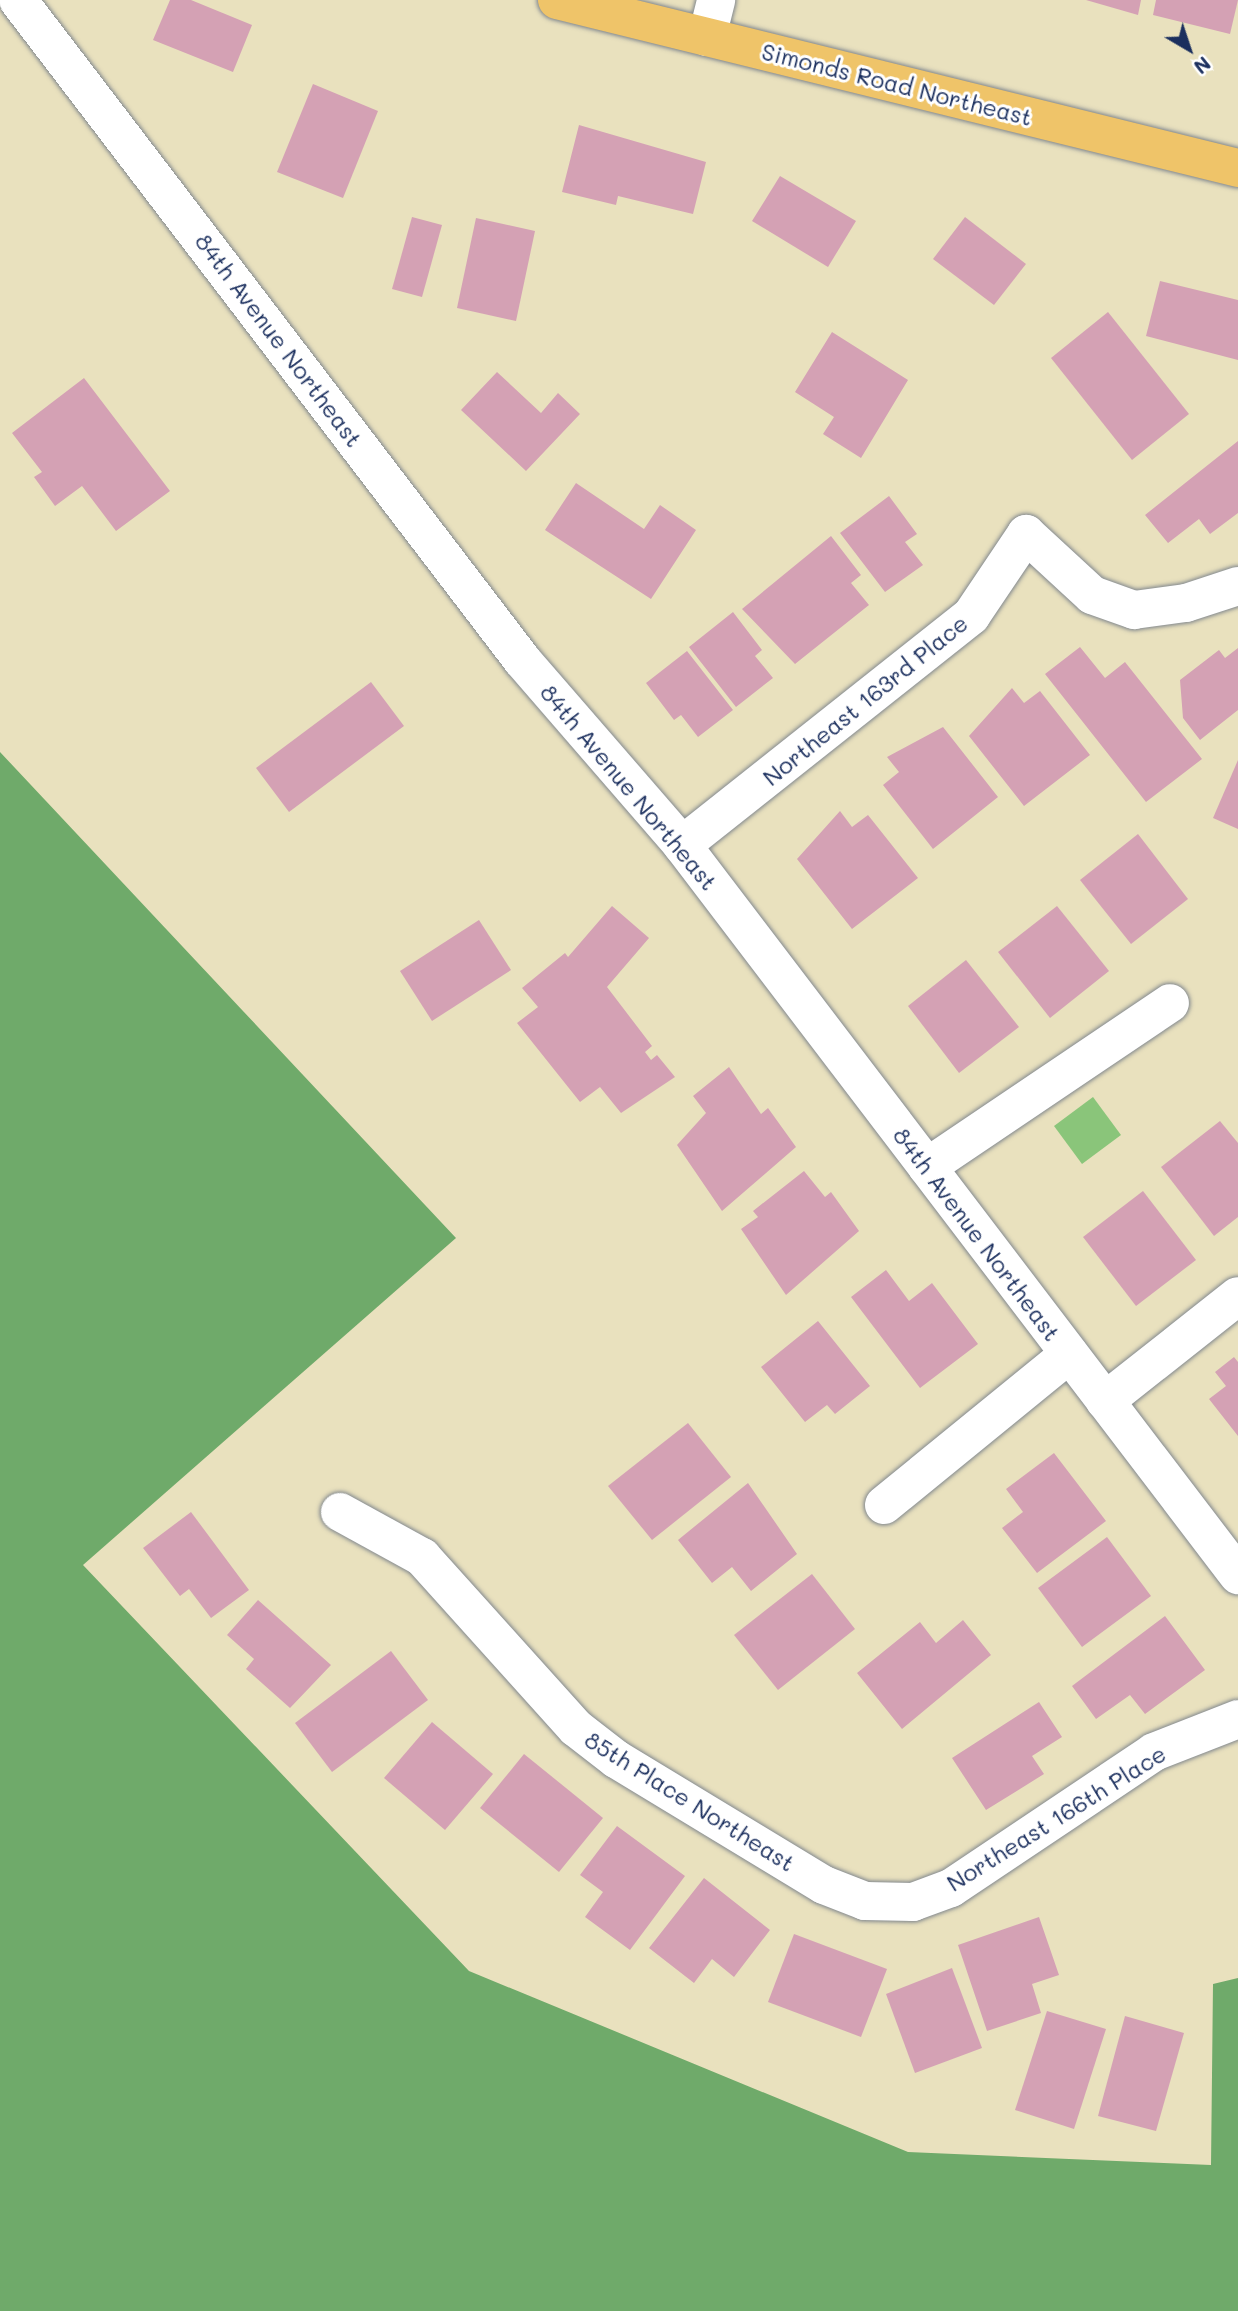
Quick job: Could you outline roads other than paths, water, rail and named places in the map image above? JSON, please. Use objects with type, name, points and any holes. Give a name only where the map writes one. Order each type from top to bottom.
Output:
[{"type":"main road","name":"Simonds Road Northeast","points":[[557,0],[647,11],[707,37],[1238,168]]},
{"type":"street","name":"84th Avenue Northeast","points":[[18,0],[522,660],[682,845],[1238,1574]]},
{"type":"street","points":[[707,37],[716,0]]},
{"type":"street","name":"Northeast 163rd Place","points":[[682,845],[971,616],[1026,534],[1092,595],[1134,610],[1186,603],[1238,586]]},
{"type":"street","points":[[927,1167],[1170,1003]]},
{"type":"street","points":[[1105,1401],[1238,1296]]},
{"type":"street","points":[[884,1505],[1069,1354]]},
{"type":"street","name":"85th Place Northeast","points":[[341,1512],[422,1557],[576,1728],[616,1759],[824,1885],[865,1901],[913,1902]]},
{"type":"street","name":"Northeast 166th Place","points":[[913,1902],[951,1888],[1154,1752],[1238,1719]]}]
